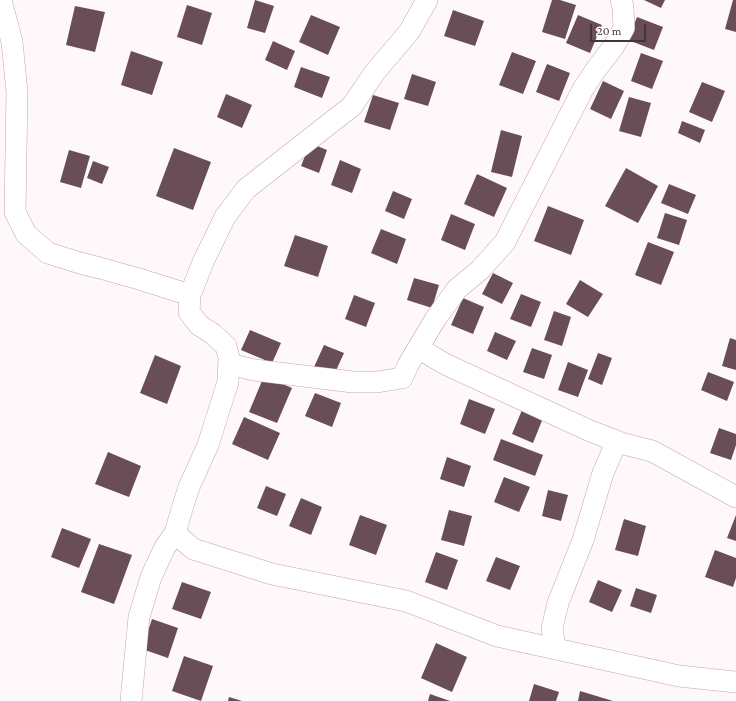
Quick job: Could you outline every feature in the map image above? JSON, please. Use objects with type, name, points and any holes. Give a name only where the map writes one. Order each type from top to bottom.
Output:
[{"type":"street","points":[[1,0],[12,42],[17,92],[15,212],[26,234],[48,253],[190,295]]},
{"type":"street","points":[[131,701],[139,616],[151,577],[165,547],[176,533],[189,487],[208,445],[228,382],[229,358],[226,346],[199,325],[190,312],[190,295],[204,260],[225,217],[246,189],[352,106],[375,72],[409,32],[427,0]]},
{"type":"street","points":[[229,364],[254,370],[288,375],[353,382],[377,382],[402,378],[436,318],[457,289],[480,270],[504,242],[583,89],[614,46],[624,28],[623,7],[621,0]]},
{"type":"street","points":[[418,348],[445,364],[588,430],[617,441],[652,451],[736,496]]},
{"type":"street","points":[[555,649],[552,628],[558,603],[583,540],[603,473],[617,441]]},
{"type":"street","points":[[176,533],[193,549],[272,574],[406,601],[497,636],[679,676],[736,682]]},
{"type":"building","points":[[255,0],[274,6],[265,33],[247,28]]},
{"type":"building","points":[[552,0],[560,0],[576,5],[565,39],[542,32]]},
{"type":"building","points":[[644,0],[665,0],[661,8]]},
{"type":"building","points":[[733,0],[736,0],[736,32],[725,29]]},
{"type":"building","points":[[187,5],[212,13],[202,45],[177,37]]},
{"type":"building","points":[[75,6],[105,12],[95,52],[66,45]]},
{"type":"building","points":[[453,10],[484,21],[475,46],[444,36]]},
{"type":"building","points":[[311,15],[340,27],[328,55],[299,42]]},
{"type":"building","points":[[578,15],[602,25],[590,53],[566,43]]},
{"type":"building","points":[[637,17],[663,27],[654,50],[628,40]]},
{"type":"building","points":[[273,41],[295,51],[287,70],[265,60]]},
{"type":"building","points":[[131,51],[163,62],[152,95],[121,85]]},
{"type":"building","points":[[512,52],[536,61],[523,94],[499,85]]},
{"type":"building","points":[[641,53],[663,61],[652,89],[631,81]]},
{"type":"building","points":[[547,64],[570,73],[559,101],[536,92]]},
{"type":"building","points":[[301,67],[330,77],[322,98],[294,87]]},
{"type":"building","points":[[412,74],[436,82],[428,106],[404,99]]},
{"type":"building","points":[[603,81],[624,91],[611,119],[590,109]]},
{"type":"building","points":[[702,82],[725,91],[712,122],[689,112]]},
{"type":"building","points":[[226,94],[252,105],[242,128],[217,117]]},
{"type":"building","points":[[373,95],[399,103],[390,130],[364,122]]},
{"type":"building","points":[[629,97],[651,103],[641,137],[619,131]]},
{"type":"building","points":[[682,121],[705,130],[700,143],[678,133]]},
{"type":"building","points":[[501,130],[522,136],[512,177],[491,172]]},
{"type":"building","points":[[310,143],[327,150],[319,173],[301,166]]},
{"type":"building","points":[[174,148],[211,162],[193,210],[156,196]]},
{"type":"building","points":[[69,150],[90,156],[81,188],[60,182]]},
{"type":"building","points":[[340,160],[361,169],[352,193],[331,185]]},
{"type":"building","points":[[93,161],[109,167],[102,184],[87,178]]},
{"type":"building","points":[[626,168],[658,186],[638,223],[605,206]]},
{"type":"building","points":[[477,174],[507,188],[494,217],[464,204]]},
{"type":"building","points":[[669,184],[696,195],[688,214],[661,203]]},
{"type":"building","points":[[393,191],[412,199],[404,219],[385,211]]},
{"type":"building","points":[[548,206],[584,220],[571,255],[534,241]]},
{"type":"building","points":[[665,213],[687,220],[679,245],[657,238]]},
{"type":"building","points":[[451,214],[475,224],[465,250],[441,240]]},
{"type":"building","points":[[381,229],[406,239],[397,264],[371,253]]},
{"type":"building","points":[[295,235],[328,246],[318,277],[284,266]]},
{"type":"building","points":[[648,242],[674,252],[661,285],[635,275]]},
{"type":"building","points":[[493,273],[513,283],[502,304],[482,294]]},
{"type":"building","points":[[414,278],[439,285],[432,308],[407,300]]},
{"type":"building","points":[[580,280],[603,294],[588,317],[566,304]]},
{"type":"building","points":[[521,294],[541,302],[531,327],[510,319]]},
{"type":"building","points":[[354,295],[375,303],[366,327],[345,319]]},
{"type":"building","points":[[463,298],[484,307],[473,334],[451,325]]},
{"type":"building","points":[[554,311],[571,317],[562,346],[544,340]]},
{"type":"building","points":[[250,330],[281,343],[272,363],[241,350]]},
{"type":"building","points":[[495,332],[516,341],[507,360],[487,351]]},
{"type":"building","points":[[730,338],[736,340],[736,370],[722,366]]},
{"type":"building","points":[[324,345],[344,353],[334,375],[314,367]]},
{"type":"building","points":[[532,348],[552,355],[544,379],[523,372]]},
{"type":"building","points":[[598,353],[612,358],[602,385],[588,379]]},
{"type":"building","points":[[155,355],[181,366],[167,404],[140,393]]},
{"type":"building","points":[[568,362],[588,370],[578,397],[558,390]]},
{"type":"building","points":[[708,372],[734,382],[727,401],[701,390]]},
{"type":"building","points":[[264,376],[292,388],[277,423],[249,412]]},
{"type":"building","points":[[315,393],[341,403],[332,427],[305,416]]},
{"type":"building","points":[[469,399],[495,409],[485,434],[460,424]]},
{"type":"building","points":[[522,410],[543,418],[533,443],[512,434]]},
{"type":"building","points":[[244,417],[280,433],[268,460],[232,444]]},
{"type":"building","points":[[719,428],[736,434],[736,445],[731,460],[710,453]]},
{"type":"building","points":[[501,439],[543,455],[535,476],[493,460]]},
{"type":"building","points":[[108,452],[141,466],[129,497],[95,484]]},
{"type":"building","points":[[447,457],[471,466],[464,487],[440,479]]},
{"type":"building","points":[[504,477],[530,487],[519,512],[494,502]]},
{"type":"building","points":[[266,486],[286,494],[277,516],[257,508]]},
{"type":"building","points":[[548,490],[568,495],[561,521],[542,516]]},
{"type":"building","points":[[301,498],[322,507],[311,535],[289,526]]},
{"type":"building","points":[[449,510],[472,516],[464,546],[441,540]]},
{"type":"building","points":[[360,515],[387,525],[376,555],[349,545]]},
{"type":"building","points":[[736,515],[736,541],[727,538]]},
{"type":"building","points":[[624,519],[646,526],[638,556],[615,550]]},
{"type":"building","points":[[62,528],[91,539],[79,568],[51,557]]},
{"type":"building","points":[[99,544],[132,555],[114,604],[81,592]]},
{"type":"building","points":[[715,550],[736,558],[736,578],[733,587],[705,577]]},
{"type":"building","points":[[436,552],[458,560],[447,590],[425,582]]},
{"type":"building","points":[[496,557],[520,566],[510,590],[486,581]]},
{"type":"building","points":[[598,580],[622,590],[612,612],[589,602]]},
{"type":"building","points":[[182,582],[211,592],[201,619],[172,609]]},
{"type":"building","points":[[636,588],[657,595],[651,613],[630,606]]},
{"type":"building","points":[[152,619],[178,628],[168,658],[142,649]]},
{"type":"building","points":[[436,643],[467,657],[452,692],[421,678]]},
{"type":"building","points":[[184,656],[213,666],[201,701],[172,691]]},
{"type":"building","points":[[534,684],[559,692],[556,701],[529,701]]},
{"type":"building","points":[[580,691],[613,701],[578,701]]},
{"type":"building","points":[[430,694],[450,701],[428,701]]},
{"type":"building","points":[[229,697],[242,701],[228,701]]}]
